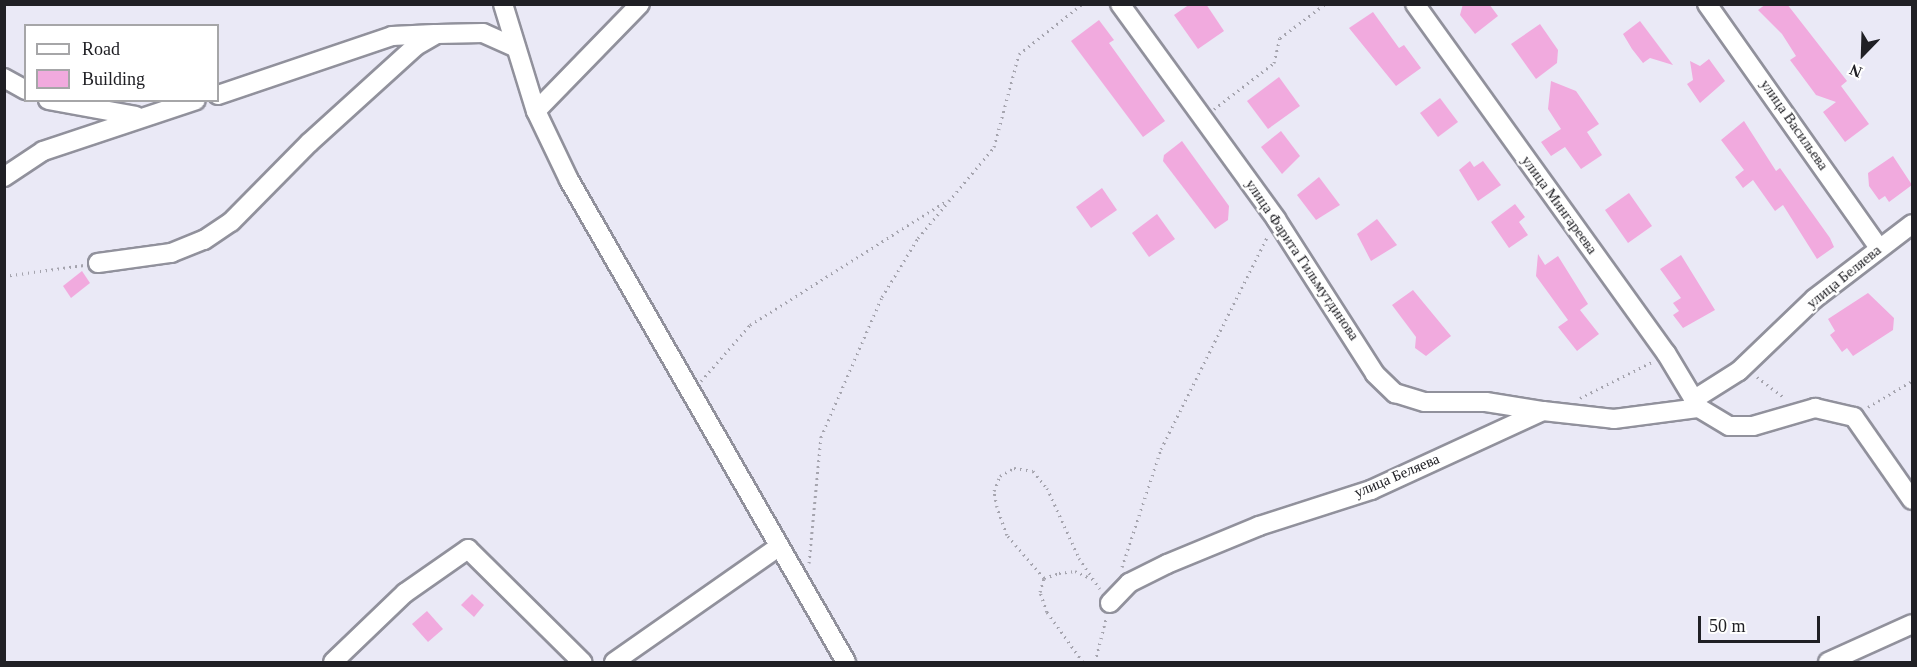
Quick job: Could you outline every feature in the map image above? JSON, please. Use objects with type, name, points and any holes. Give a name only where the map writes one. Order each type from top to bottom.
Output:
[{"type":"street","points":[[503,4],[536,111],[569,180],[846,663]]},
{"type":"street","points":[[536,111],[640,4]]},
{"type":"street","name":"улица Фарита Гильмутдинова","points":[[1120,4],[1204,116],[1276,219],[1375,374],[1395,393],[1425,402],[1486,402],[1543,411]]},
{"type":"street","name":"улица Мингареева","points":[[1415,4],[1666,353],[1696,404]]},
{"type":"street","name":"улица Васильева","points":[[1707,4],[1879,248]]},
{"type":"street","points":[[219,94],[392,36],[483,33],[515,47]]},
{"type":"street","points":[[98,263],[171,253],[204,240],[231,222],[309,143],[416,46],[437,34]]},
{"type":"street","points":[[4,78],[24,89]]},
{"type":"street","points":[[60,102],[141,116]]},
{"type":"street","points":[[4,177],[43,151],[141,116],[189,102]]},
{"type":"street","name":"улица Беляева","points":[[1110,603],[1129,583],[1167,564],[1259,526],[1371,490],[1543,411],[1614,419],[1696,404],[1758,353],[1814,299],[1912,224]]},
{"type":"street","points":[[1696,404],[1729,426],[1753,426],[1815,408],[1854,417],[1912,500]]},
{"type":"street","points":[[614,663],[778,547]]},
{"type":"street","points":[[333,663],[405,593],[468,549],[582,663]]},
{"type":"street","points":[[1828,663],[1912,624]]},
{"type":"path","points":[[807,594],[821,437],[835,399],[882,297],[918,238],[994,147],[1019,54],[1082,4]]},
{"type":"path","points":[[1204,116],[1274,63],[1280,38],[1325,4]]},
{"type":"path","points":[[688,387],[704,380],[750,325],[952,198]]},
{"type":"path","points":[[1121,572],[1161,449],[1276,219]]},
{"type":"path","points":[[4,276],[98,263]]},
{"type":"path","points":[[1569,403],[1666,353]]},
{"type":"path","points":[[1758,353],[1753,371],[1762,385],[1815,408]]},
{"type":"path","points":[[1854,417],[1912,381]]},
{"type":"path","points":[[1044,578],[1007,535],[997,507],[994,490],[1000,476],[1014,468],[1033,471],[1047,488],[1095,581],[1110,603],[1095,663]]},
{"type":"path","points":[[1044,578],[1075,571],[1095,581]]},
{"type":"path","points":[[1044,578],[1040,592],[1047,612],[1083,663]]},
{"type":"building","points":[[1190,4],[1206,4],[1224,31],[1198,49],[1174,15]]},
{"type":"building","points":[[1463,4],[1489,4],[1498,16],[1475,34],[1460,15]]},
{"type":"building","points":[[1766,4],[1787,4],[1847,81],[1841,86],[1869,124],[1845,142],[1823,112],[1836,102],[1816,95],[1790,60],[1796,56],[1782,34],[1758,10]]},
{"type":"building","points":[[1373,12],[1399,48],[1404,45],[1421,68],[1396,86],[1349,28]]},
{"type":"building","points":[[1099,20],[1114,40],[1109,43],[1165,121],[1143,137],[1071,41]]},
{"type":"building","points":[[1640,21],[1673,65],[1650,58],[1643,63],[1632,49],[1623,34]]},
{"type":"building","points":[[1540,24],[1558,50],[1557,63],[1536,79],[1511,44]]},
{"type":"building","points":[[1709,59],[1725,81],[1700,103],[1687,84],[1693,80],[1690,61],[1700,66]]},
{"type":"building","points":[[1279,77],[1300,106],[1268,129],[1247,101]]},
{"type":"building","points":[[1551,81],[1576,91],[1599,124],[1587,132],[1602,155],[1581,169],[1565,147],[1551,156],[1541,142],[1561,129],[1548,109]]},
{"type":"building","points":[[1440,98],[1458,122],[1438,137],[1420,113]]},
{"type":"building","points":[[1744,121],[1776,171],[1780,168],[1830,238],[1834,247],[1817,259],[1783,205],[1775,211],[1753,180],[1743,188],[1735,177],[1744,170],[1721,140]]},
{"type":"building","points":[[1281,131],[1300,156],[1282,174],[1261,147]]},
{"type":"building","points":[[1182,141],[1229,206],[1228,220],[1215,229],[1163,161],[1164,155]]},
{"type":"building","points":[[1893,156],[1912,185],[1889,202],[1885,196],[1879,200],[1869,186],[1868,173]]},
{"type":"building","points":[[1470,161],[1474,167],[1483,161],[1501,185],[1478,201],[1459,170]]},
{"type":"building","points":[[1319,177],[1340,205],[1316,220],[1297,195]]},
{"type":"building","points":[[1102,188],[1117,210],[1091,228],[1076,207]]},
{"type":"building","points":[[1629,193],[1652,226],[1628,243],[1605,210]]},
{"type":"building","points":[[1515,204],[1525,217],[1519,222],[1528,235],[1509,248],[1491,222]]},
{"type":"building","points":[[1157,214],[1175,239],[1149,257],[1132,233]]},
{"type":"building","points":[[1377,219],[1397,245],[1371,261],[1357,234]]},
{"type":"building","points":[[1538,254],[1545,265],[1558,256],[1588,304],[1580,310],[1599,334],[1577,351],[1558,327],[1568,320],[1536,276]]},
{"type":"building","points":[[1681,255],[1715,310],[1683,328],[1673,315],[1679,311],[1673,303],[1681,298],[1660,269]]},
{"type":"building","points":[[82,271],[90,283],[71,298],[63,286]]},
{"type":"building","points":[[1413,290],[1451,336],[1426,356],[1415,348],[1416,337],[1392,305]]},
{"type":"building","points":[[1868,293],[1894,318],[1893,330],[1853,356],[1847,348],[1842,352],[1830,335],[1835,331],[1828,319]]},
{"type":"building","points":[[472,594],[484,605],[474,617],[461,605]]},
{"type":"building","points":[[427,611],[443,629],[428,642],[412,624]]}]
